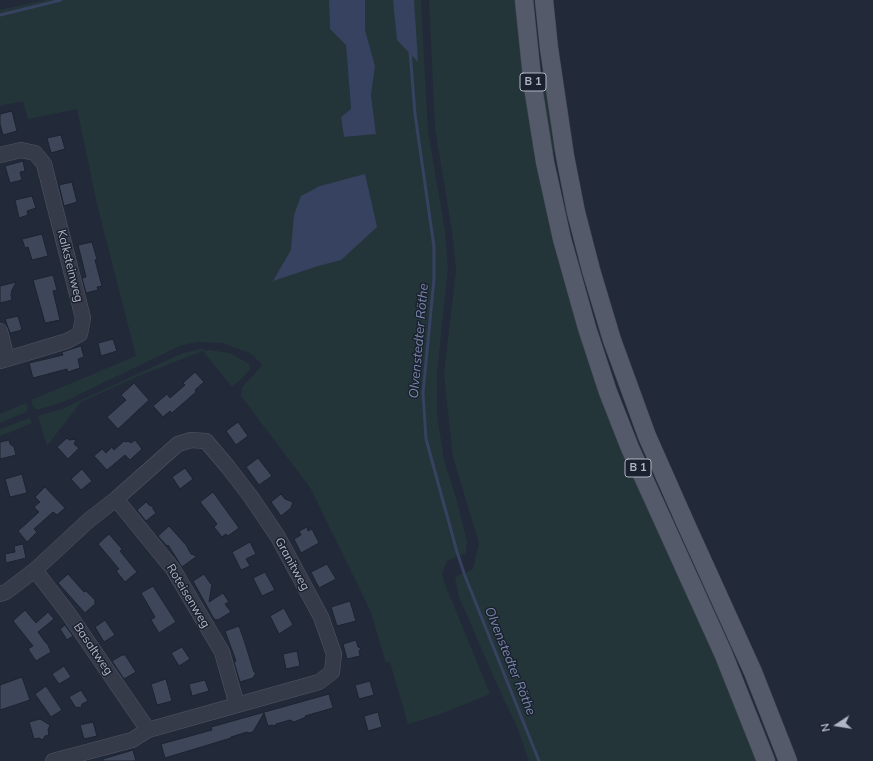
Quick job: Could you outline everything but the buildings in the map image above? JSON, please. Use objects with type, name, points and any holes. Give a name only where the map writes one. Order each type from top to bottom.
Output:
[{"type":"main road","name":"B 1","points":[[524,0],[533,87],[545,162],[570,271],[587,328],[608,392],[642,476],[723,653],[766,761]]},
{"type":"main road","name":"B 1","points":[[544,0],[550,55],[565,156],[576,212],[594,282],[612,340],[631,394],[671,491],[760,689],[788,761]]},
{"type":"street","name":"Kalksteinweg","points":[[0,155],[21,150],[35,152],[44,164],[83,318],[80,334],[67,341],[4,360]]},
{"type":"street","points":[[0,331],[4,360]]},
{"type":"street","name":"Granitweg","points":[[0,594],[6,592],[35,570],[89,520],[178,444],[191,440],[206,440],[246,490],[278,537],[321,617],[334,654],[332,672],[319,682],[148,730],[132,740],[53,761]]},
{"type":"street","name":"Roteisenweg","points":[[116,498],[173,569],[222,652],[237,705]]},
{"type":"street","name":"Basaltweg","points":[[35,570],[68,613],[148,730]]},
{"type":"shaded area","points":[[44,0],[329,0],[330,29],[346,44],[351,109],[341,117],[344,137],[376,133],[371,95],[375,66],[365,30],[365,0],[421,0],[428,132],[445,231],[448,269],[437,372],[437,415],[444,460],[458,505],[467,542],[466,553],[447,561],[442,573],[444,582],[490,694],[438,715],[408,724],[390,662],[386,663],[371,612],[311,489],[241,396],[242,387],[263,365],[250,353],[222,343],[198,342],[182,345],[63,402],[40,409],[36,409],[33,406],[31,400],[136,356],[97,204],[77,109],[28,119],[23,101],[0,106],[0,10]]},
{"type":"shaded area","points":[[429,0],[517,0],[551,223],[759,761],[529,761],[518,729],[459,597],[455,577],[473,569],[479,543],[453,457],[444,374],[456,270],[452,231],[435,128]]},
{"type":"shaded area","points":[[539,65],[547,95],[557,151],[550,153],[545,129]]},
{"type":"shaded area","points":[[204,348],[204,351],[208,350],[230,353],[249,364],[250,369],[232,387],[203,351],[141,375],[81,402],[47,446],[38,416],[62,409],[183,353]]},
{"type":"shaded area","points":[[26,403],[28,408],[26,412],[0,423],[0,414]]},
{"type":"shaded area","points":[[30,418],[32,423],[0,436],[0,429]]},
{"type":"water","points":[[329,0],[365,0],[365,30],[375,66],[371,95],[376,134],[344,137],[341,117],[351,109],[346,45],[330,29]]},
{"type":"water","points":[[393,0],[414,0],[418,62],[397,40]]},
{"type":"water","points":[[365,174],[377,227],[341,260],[273,281],[291,250],[294,215],[301,196],[320,186]]},
{"type":"waterway","points":[[0,15],[61,0]]},
{"type":"waterway","name":"Olvenstedter Röthe","points":[[410,51],[415,114],[434,247],[434,279],[423,393],[426,439],[465,576],[539,761]]}]
